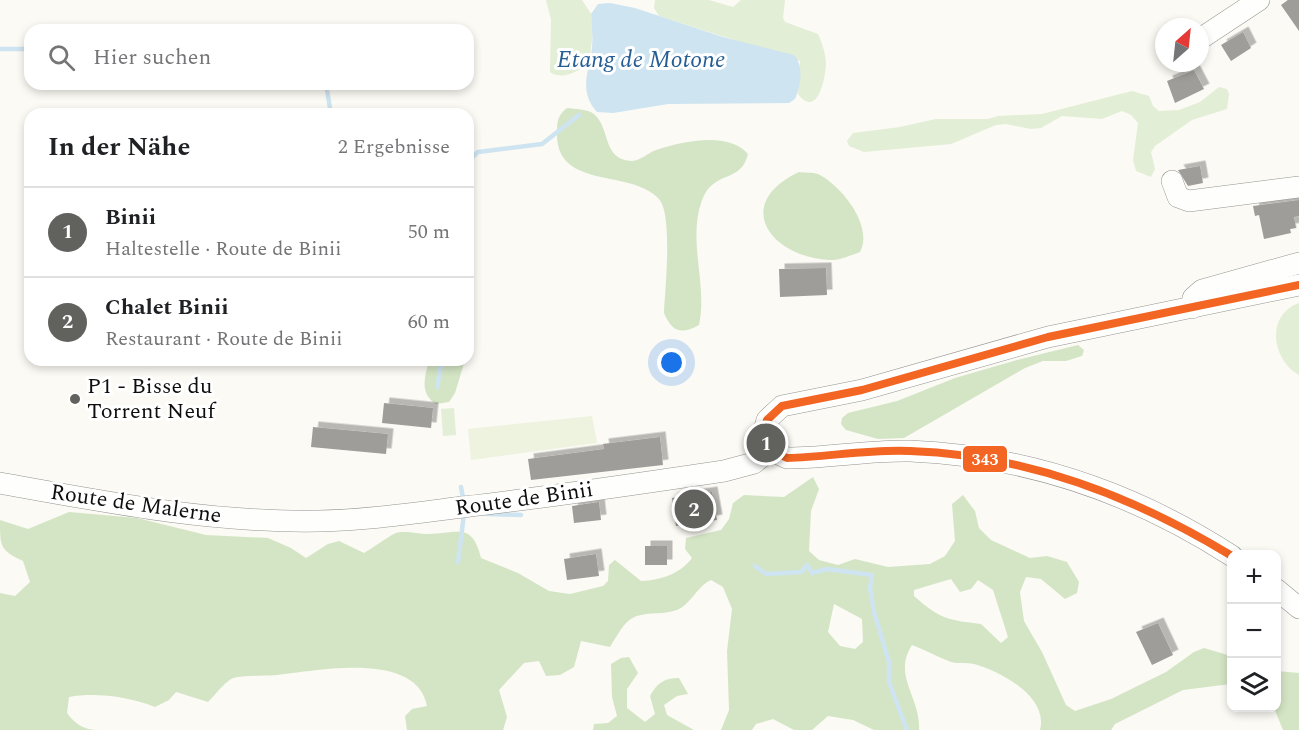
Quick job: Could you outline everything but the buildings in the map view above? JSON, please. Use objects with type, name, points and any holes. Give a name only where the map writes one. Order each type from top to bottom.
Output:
[{"type":"street","points":[[1209,30],[1230,8],[1259,0]]},
{"type":"street","points":[[1172,181],[1178,197],[1189,201],[1299,187]]},
{"type":"street","points":[[1192,308],[1193,298],[1202,290],[1299,262]]},
{"type":"street","points":[[1227,553],[1137,502],[1099,487],[1017,464],[910,451],[856,452],[787,458],[770,450],[765,440],[764,428],[771,414],[789,404],[862,390],[1038,340],[1299,285]]},
{"type":"street","name":"Route de Binii","points":[[272,520],[355,519],[526,500],[723,471],[754,463],[770,450]]},
{"type":"street","name":"Route de Malerne","points":[[0,483],[163,510],[272,520]]},
{"type":"street","points":[[1281,593],[1299,608]]},
{"type":"green space","points":[[546,0],[582,0],[591,14],[593,31],[589,64],[570,74],[560,76],[550,72],[551,20]]},
{"type":"green space","points":[[655,0],[709,0],[733,7],[741,0],[785,0],[783,18],[785,22],[818,34],[822,44],[826,62],[822,85],[816,99],[811,102],[805,101],[798,94],[800,61],[659,16],[654,8]]},
{"type":"green space","points":[[1219,87],[1227,89],[1229,94],[1227,109],[1192,120],[1155,146],[1151,152],[1155,169],[1151,177],[1136,171],[1133,160],[1138,123],[1131,115],[1122,111],[1102,119],[1062,116],[1041,128],[996,125],[951,144],[864,152],[849,146],[847,141],[853,133],[900,127],[936,119],[988,119],[998,116],[1042,114],[1132,91],[1149,96],[1153,106],[1159,111],[1179,110],[1200,102]]},
{"type":"green space","points":[[567,108],[594,114],[603,127],[611,149],[622,159],[634,161],[656,150],[705,140],[729,142],[748,154],[740,169],[713,184],[702,200],[696,231],[701,294],[699,325],[687,330],[678,330],[670,324],[664,313],[667,236],[666,220],[659,199],[631,184],[581,171],[568,163],[560,151],[557,132],[559,118]]},
{"type":"green space","points":[[799,172],[818,174],[827,179],[853,207],[863,230],[860,252],[841,259],[829,260],[807,256],[789,249],[775,239],[766,226],[763,212],[767,198],[779,185]]},
{"type":"green space","points":[[1299,303],[1299,375],[1283,360],[1276,339],[1281,318],[1288,309]]},
{"type":"green space","points":[[1078,345],[1084,350],[1082,356],[1066,361],[1043,361],[1025,368],[904,438],[878,439],[846,430],[841,424],[842,418],[848,413],[897,401],[955,378]]},
{"type":"green space","points":[[428,366],[463,366],[455,393],[449,402],[436,404],[427,395]]},
{"type":"green space","points":[[454,408],[456,435],[443,436],[441,409]]},
{"type":"green space","points":[[592,416],[597,443],[471,460],[468,429]]},
{"type":"green space","points":[[813,477],[819,489],[811,511],[809,551],[819,560],[838,565],[855,559],[888,567],[930,564],[945,556],[955,541],[952,504],[963,495],[975,511],[979,528],[991,540],[1030,558],[1047,556],[1067,562],[1079,582],[1077,593],[1065,599],[1041,579],[1026,577],[1020,592],[1024,621],[1042,652],[1066,705],[1075,711],[1111,699],[1166,672],[1194,652],[1204,648],[1227,655],[1227,684],[1183,690],[1115,724],[1111,730],[1040,730],[1041,718],[1037,707],[1030,696],[1009,679],[985,667],[971,663],[951,662],[912,645],[905,667],[916,707],[919,730],[874,730],[853,720],[828,716],[812,730],[794,730],[773,719],[756,724],[752,730],[721,730],[729,710],[727,651],[732,609],[723,587],[711,580],[679,609],[642,615],[630,620],[610,647],[581,641],[574,667],[560,675],[546,676],[539,661],[524,663],[499,690],[507,717],[503,730],[407,730],[405,716],[412,709],[427,706],[419,688],[405,677],[385,671],[339,668],[231,679],[208,702],[176,692],[169,700],[155,707],[113,696],[69,697],[67,713],[84,728],[93,730],[0,730],[0,593],[15,596],[30,582],[23,561],[10,554],[1,542],[0,520],[28,529],[69,512],[137,518],[206,535],[268,538],[291,548],[306,558],[328,544],[339,541],[364,553],[399,532],[428,534],[462,532],[473,539],[481,558],[518,573],[549,591],[570,594],[603,586],[608,581],[609,565],[615,560],[641,581],[670,575],[692,558],[685,549],[686,538],[721,530],[729,519],[733,503],[744,495],[784,497]],"holes":[[[951,579],[960,592],[971,589],[978,580],[993,590],[1008,637],[1001,643],[981,624],[945,617],[931,610],[914,596],[914,590]],[[834,604],[862,619],[863,642],[855,649],[840,646],[828,632]]]},
{"type":"green space","points":[[629,657],[638,673],[627,689],[627,708],[645,722],[655,714],[650,696],[655,688],[665,680],[679,678],[688,694],[677,696],[664,705],[667,715],[694,730],[593,730],[594,724],[608,723],[617,716],[612,697],[611,664],[621,658]]},
{"type":"green space","points":[[1281,671],[1299,673],[1299,730],[1283,730],[1276,712],[1281,712]]},
{"type":"water","name":"Etang de Motone","points":[[610,3],[635,8],[723,37],[794,55],[799,64],[801,76],[795,99],[789,103],[668,104],[613,113],[597,112],[591,104],[586,89],[592,44],[591,14],[598,4]]},
{"type":"waterway","points":[[0,49],[24,49]]},
{"type":"waterway","points":[[327,90],[330,108]]},
{"type":"waterway","points":[[474,156],[478,152],[542,144],[579,115]]},
{"type":"waterway","points":[[437,387],[441,366]]},
{"type":"waterway","points":[[461,487],[463,498]]},
{"type":"waterway","points":[[458,562],[464,514]]},
{"type":"waterway","points":[[487,514],[521,515]]},
{"type":"waterway","points":[[755,566],[766,574],[801,572],[807,565],[812,573],[827,569],[872,575],[870,588],[874,612],[889,662],[889,682],[907,730]]},
{"type":"transit line","name":"343","points":[[1227,553],[1195,534],[1117,497],[1037,470],[953,454],[910,451],[787,458],[770,450],[763,434],[767,420],[782,406],[862,390],[1048,337],[1299,285]]},
{"type":"place","name":"P1 - Bisse du Torrent Neuf","points":[[75,399]]},
{"type":"place","name":"Binii","points":[[766,443]]},
{"type":"place","name":"Chalet Binii","points":[[694,509]]}]
